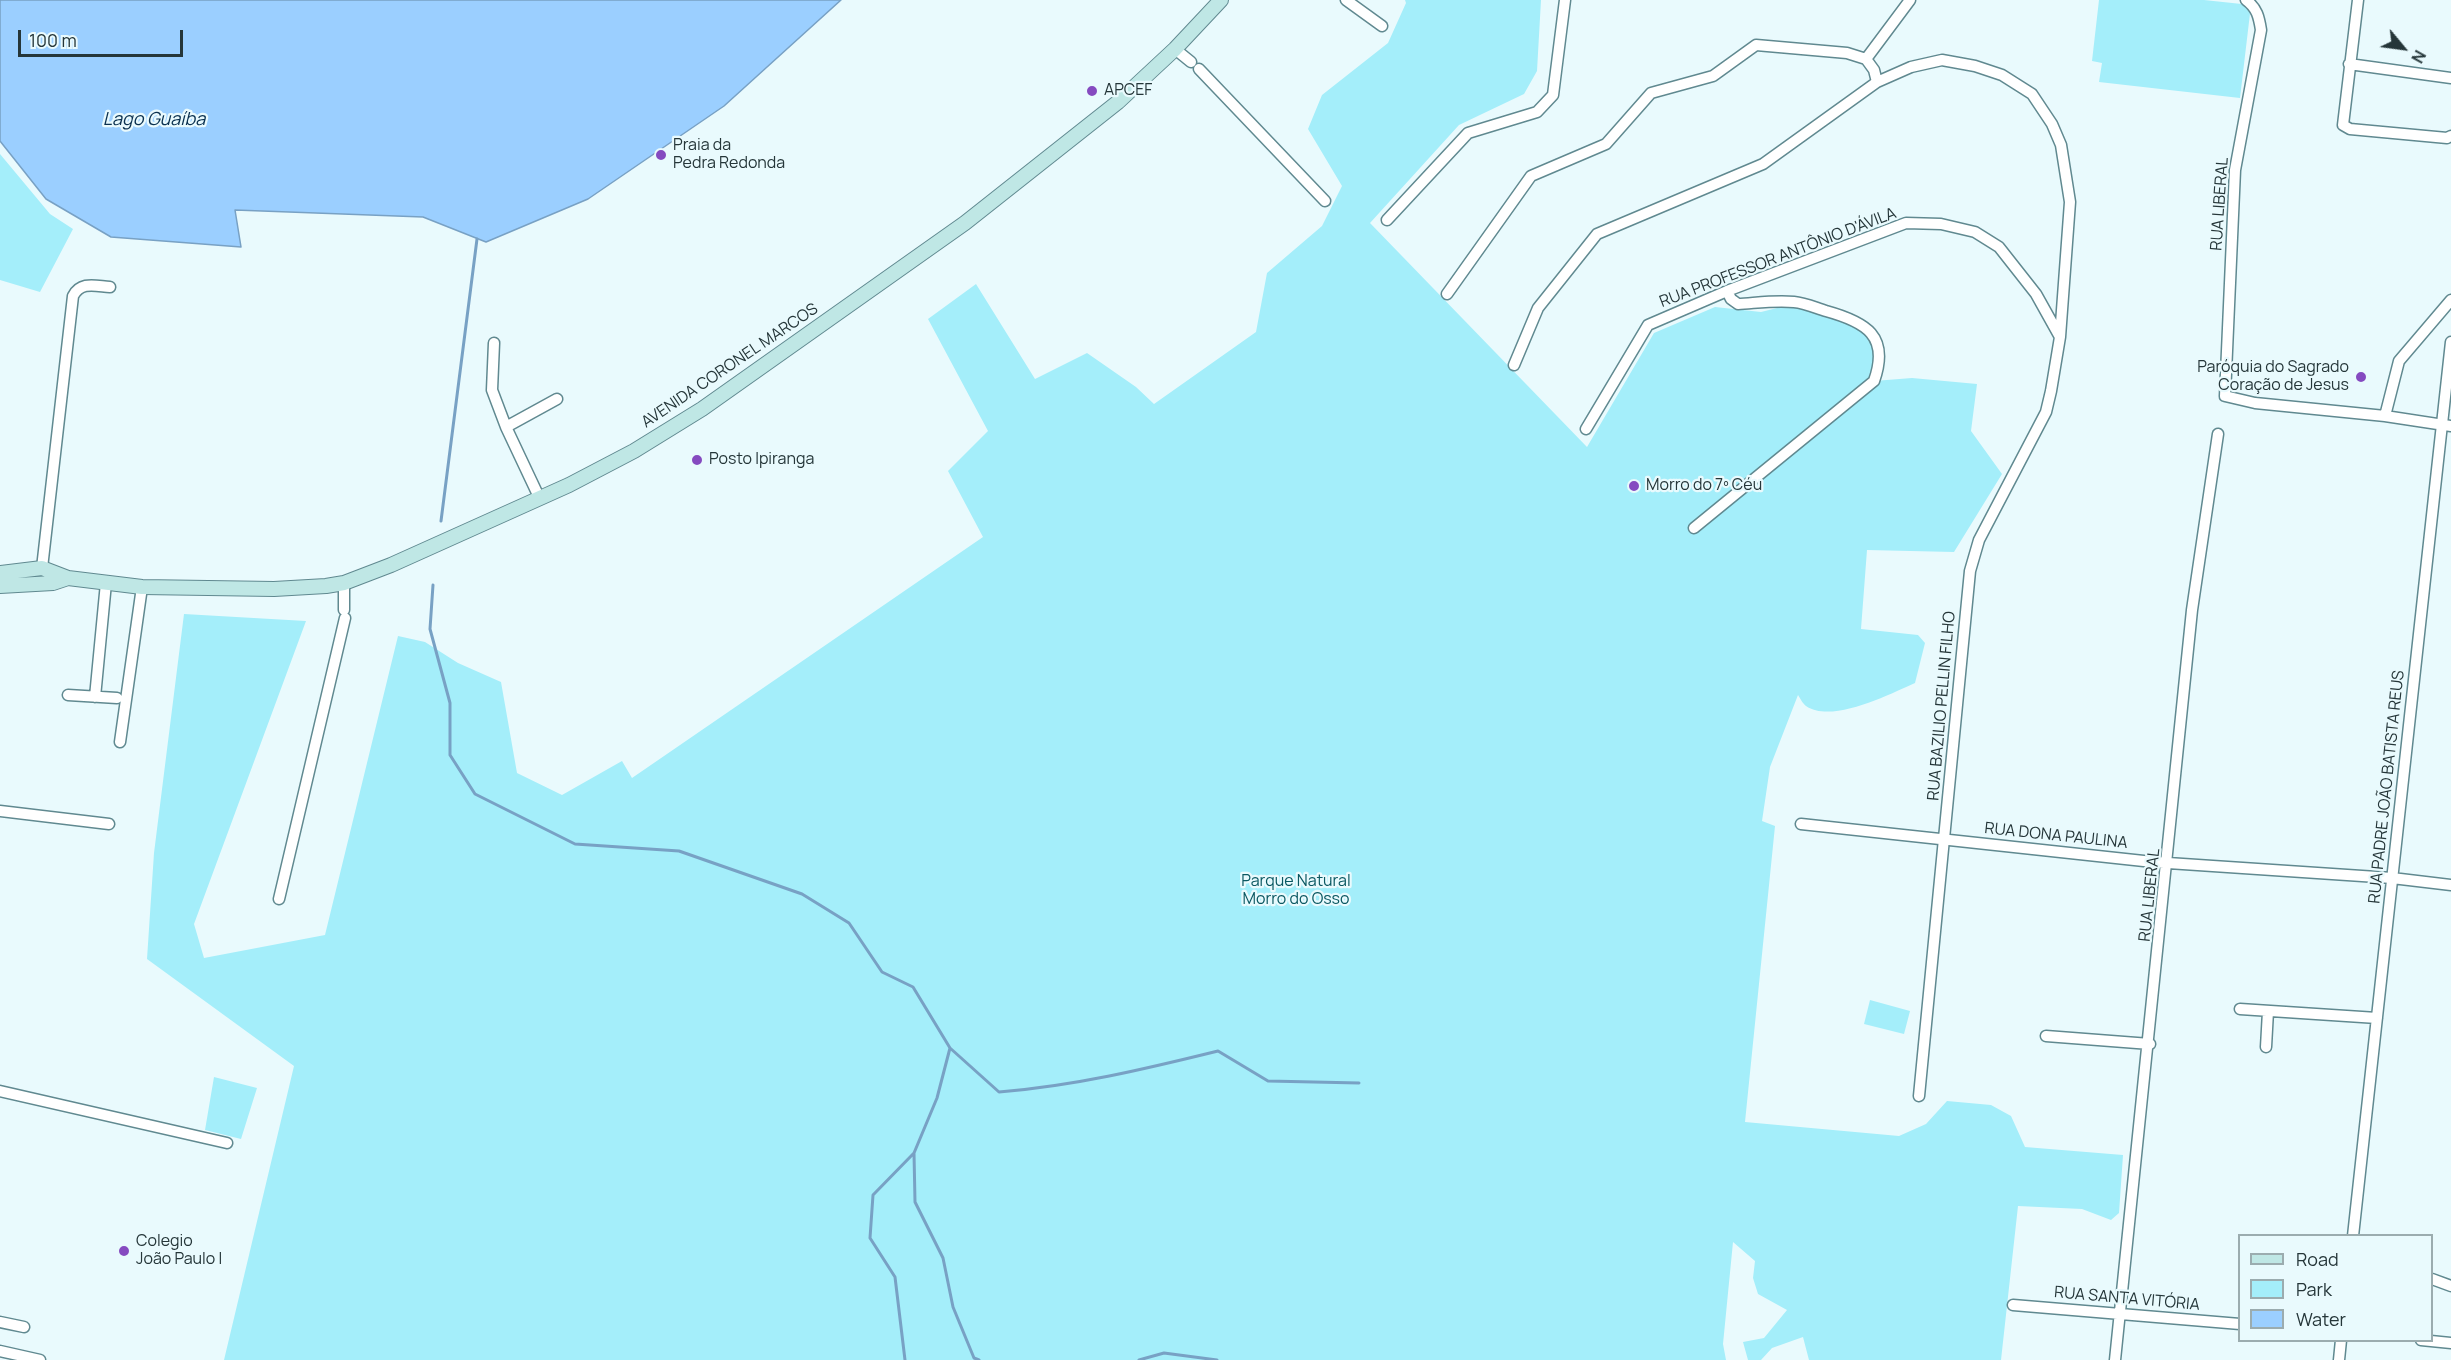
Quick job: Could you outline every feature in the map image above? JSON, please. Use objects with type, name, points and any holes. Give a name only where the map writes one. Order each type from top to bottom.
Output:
[{"type":"main road","name":"AVENIDA CORONEL MARCOS","points":[[0,573],[42,568],[68,578],[142,587],[274,589],[344,583],[391,565],[569,485],[634,451],[702,409],[789,345],[903,268],[1071,141],[1175,49],[1221,0]]},
{"type":"main road","name":"AVENIDA CORONEL MARCOS","points":[[0,586],[53,583],[68,578]]},
{"type":"street","points":[[1346,0],[1382,26]]},
{"type":"street","points":[[1388,220],[1468,133],[1537,112],[1553,95],[1565,0]]},
{"type":"street","points":[[1866,59],[1910,0]]},
{"type":"street","name":"RUA LIBERAL","points":[[2246,0],[2253,5],[2261,30],[2235,170],[2225,396],[2255,403],[2385,416]]},
{"type":"street","points":[[2358,0],[2343,125],[2446,138],[2451,136]]},
{"type":"street","points":[[1447,294],[1531,176],[1606,144],[1651,93],[1712,77],[1756,45],[1847,53],[1866,59],[1874,69],[1877,82]]},
{"type":"street","points":[[1175,49],[1195,65],[1325,201]]},
{"type":"street","name":"RUA BAZILIO PELLIN FILHO","points":[[1514,365],[1538,308],[1597,234],[1763,164],[1877,82],[1911,67],[1942,60],[1974,66],[2002,75],[2031,94],[2046,114],[2061,145],[2070,202],[2060,337],[2046,412],[1979,540],[1970,571],[1919,1096]]},
{"type":"street","points":[[2349,64],[2451,78]]},
{"type":"street","name":"RUA PROFESSOR ANTÔNIO D'ÁVILA","points":[[1586,429],[1648,325],[1727,291],[1906,224],[1941,224],[1975,232],[1999,247],[2036,294],[2060,337]]},
{"type":"street","points":[[42,568],[73,296],[78,288],[85,285],[110,287]]},
{"type":"street","points":[[1694,528],[1874,381],[1880,365],[1881,352],[1876,340],[1856,319],[1794,302],[1738,304],[1731,299],[1727,291]]},
{"type":"street","points":[[2446,426],[2385,416],[2399,361],[2451,300]]},
{"type":"street","name":"RUA PADRE JOÃO BATISTA REUS","points":[[2353,1234],[2392,878],[2446,426],[2451,342]]},
{"type":"street","points":[[494,343],[492,390],[506,427],[539,497]]},
{"type":"street","points":[[506,427],[557,399]]},
{"type":"street","name":"RUA LIBERAL","points":[[2115,1360],[2150,1044],[2192,610],[2218,434]]},
{"type":"street","points":[[95,697],[106,583]]},
{"type":"street","points":[[279,899],[344,614],[344,583]]},
{"type":"street","points":[[120,742],[142,587]]},
{"type":"street","points":[[68,695],[117,698]]},
{"type":"street","points":[[0,811],[109,824]]},
{"type":"street","name":"RUA DONA PAULINA","points":[[1802,824],[2168,863],[2392,878],[2451,885]]},
{"type":"street","points":[[2240,1009],[2377,1018]]},
{"type":"street","points":[[2266,1047],[2268,1011]]},
{"type":"street","points":[[2046,1036],[2150,1044]]},
{"type":"street","points":[[0,1091],[227,1143]]},
{"type":"street","points":[[2433,1280],[2451,1286]]},
{"type":"street","name":"RUA SANTA VITÓRIA","points":[[2013,1305],[2238,1324]]},
{"type":"street","points":[[0,1323],[24,1327]]},
{"type":"street","points":[[2339,1360],[2341,1342]]},
{"type":"street","points":[[2433,1342],[2451,1343]]},
{"type":"street","points":[[0,1351],[40,1360]]},
{"type":"green space","name":"Parque Natural Morro do Osso","points":[[1405,0],[1541,0],[1537,71],[1524,94],[1459,125],[1370,223],[1587,447],[1654,333],[1715,307],[1761,312],[1789,305],[1858,323],[1873,340],[1874,381],[1912,378],[1977,384],[1971,431],[2002,474],[1954,552],[1867,550],[1861,629],[1918,635],[1925,643],[1915,683],[1876,700],[1845,710],[1830,712],[1817,711],[1806,706],[1798,695],[1770,767],[1762,821],[1775,826],[1745,1122],[1899,1136],[1926,1124],[1947,1101],[1991,1105],[2011,1116],[2025,1147],[2123,1155],[2119,1213],[2111,1220],[2082,1209],[2018,1206],[2001,1360],[1809,1360],[1803,1337],[1772,1348],[1761,1360],[1748,1360],[1743,1342],[1764,1338],[1787,1310],[1758,1294],[1753,1278],[1755,1261],[1733,1242],[1723,1344],[1726,1360],[224,1360],[294,1066],[147,959],[154,853],[184,614],[306,621],[194,924],[204,958],[325,935],[398,636],[425,642],[458,663],[501,682],[517,773],[562,795],[622,761],[632,778],[983,537],[948,471],[988,431],[928,319],[976,284],[1035,379],[1087,353],[1136,387],[1154,404],[1256,332],[1267,273],[1322,226],[1342,186],[1308,129],[1322,95],[1388,43],[1406,3]]},
{"type":"green space","points":[[2099,0],[2204,0],[2251,5],[2240,98],[2099,82],[2102,63],[2092,61]]},
{"type":"green space","points":[[0,154],[50,214],[73,229],[40,292],[0,280]]},
{"type":"green space","points":[[1870,1000],[1910,1011],[1904,1034],[1864,1024]]},
{"type":"green space","points":[[214,1077],[257,1088],[241,1139],[205,1130]]},
{"type":"water","name":"Lago Guaíba","points":[[0,0],[841,0],[724,106],[588,199],[486,242],[423,217],[235,210],[241,247],[111,237],[46,199],[0,141]]},
{"type":"waterway","points":[[441,521],[477,239]]},
{"type":"waterway","points":[[433,585],[430,629],[450,703],[450,755],[475,794],[575,844],[679,851],[802,894],[849,923],[882,972],[913,987],[950,1048],[937,1098],[914,1153],[915,1202],[943,1258],[953,1307],[974,1358],[979,1360]]},
{"type":"waterway","points":[[950,1048],[999,1092],[1082,1081],[1218,1051],[1268,1081],[1359,1083]]},
{"type":"waterway","points":[[905,1360],[895,1277],[870,1238],[873,1195],[914,1153]]},
{"type":"waterway","points":[[1139,1360],[1164,1353],[1217,1360]]},
{"type":"place","name":"APCEF","points":[[1092,91]]},
{"type":"place","name":"Praia da Pedra Redonda","points":[[661,155]]},
{"type":"place","name":"Paróquia do Sagrado Coração de Jesus","points":[[2361,377]]},
{"type":"place","name":"Posto Ipiranga","points":[[697,460]]},
{"type":"place","name":"Morro do 7º Céu","points":[[1634,486]]},
{"type":"place","name":"Colegio João Paulo I","points":[[124,1251]]}]
